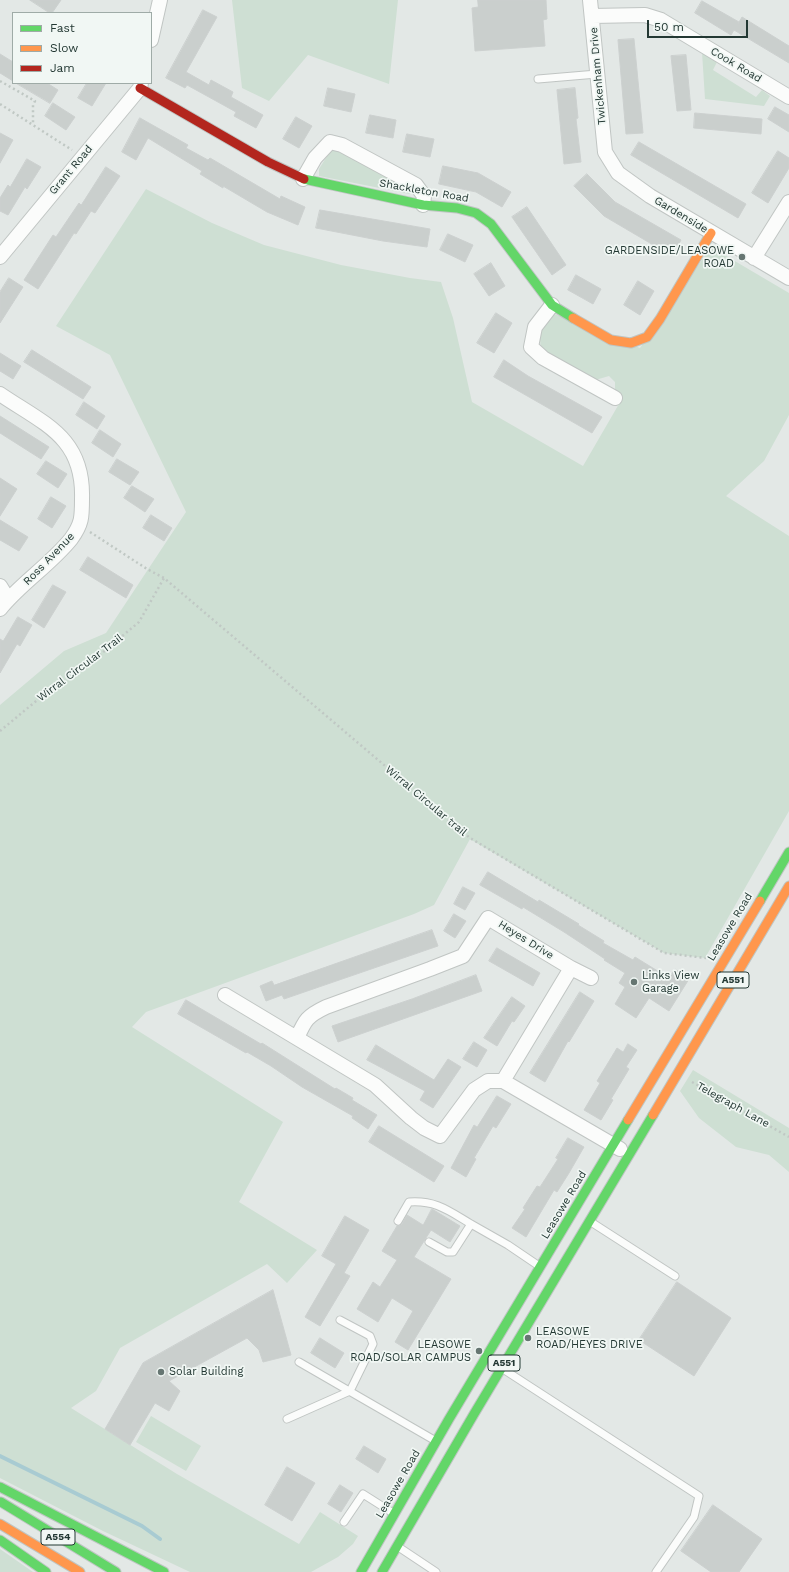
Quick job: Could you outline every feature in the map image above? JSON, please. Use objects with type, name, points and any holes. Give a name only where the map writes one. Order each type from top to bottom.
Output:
[{"type":"main road","name":"Shackleton Road","points":[[141,86],[268,162],[303,179],[423,205],[457,208],[476,213],[491,224],[552,305],[611,340],[631,343],[647,337],[660,319],[711,233]]},
{"type":"main road","name":"Leasowe Road","points":[[361,1572],[436,1441],[789,852]]},
{"type":"main road","name":"A551","points":[[382,1572],[501,1368],[676,1074],[785,900],[789,886]]},
{"type":"main road","points":[[0,1486],[164,1572]]},
{"type":"main road","name":"A554","points":[[0,1501],[116,1572]]},
{"type":"main road","name":"A554","points":[[0,1524],[80,1572]]},
{"type":"main road","points":[[0,1540],[46,1572]]},
{"type":"main road","points":[[354,1566],[372,1554]]},
{"type":"street","points":[[152,36],[160,0]]},
{"type":"street","name":"Twickenham Drive","points":[[590,0],[605,152]]},
{"type":"street","name":"Cook Road","points":[[592,16],[645,15],[661,20],[789,98]]},
{"type":"street","name":"Grant Road","points":[[0,257],[141,86]]},
{"type":"street","points":[[303,179],[315,158],[330,142],[342,145],[416,185],[424,196],[423,205]]},
{"type":"street","name":"Gardenside","points":[[605,152],[618,174],[650,196],[789,278]]},
{"type":"street","points":[[754,258],[789,202]]},
{"type":"street","points":[[552,305],[535,327],[531,347],[543,358],[615,398]]},
{"type":"street","name":"Ross Avenue","points":[[0,394],[54,430],[66,442],[75,457],[83,484],[80,526],[71,539],[46,565],[4,604]]},
{"type":"street","points":[[0,586],[4,604]]},
{"type":"street","name":"Heyes Drive","points":[[297,1038],[305,1020],[320,1010],[463,956],[488,918],[570,968]]},
{"type":"street","points":[[503,1081],[570,968],[590,978]]},
{"type":"street","points":[[225,995],[375,1085],[411,1118],[424,1128],[440,1136],[474,1090],[488,1081],[503,1081],[629,1154]]},
{"type":"lane","points":[[538,79],[597,74]]},
{"type":"lane","points":[[398,1221],[409,1202],[416,1201],[436,1204],[508,1245],[540,1267]]},
{"type":"lane","points":[[589,1221],[675,1276]]},
{"type":"lane","points":[[429,1242],[448,1252],[453,1252],[471,1224]]},
{"type":"lane","points":[[288,1419],[350,1391],[373,1344],[370,1336],[340,1320]]},
{"type":"lane","points":[[299,1362],[436,1441]]},
{"type":"lane","points":[[501,1368],[700,1496],[694,1516],[656,1572]]},
{"type":"lane","points":[[344,1522],[363,1494],[395,1514]]},
{"type":"lane","points":[[397,1546],[436,1572]]},
{"type":"path","points":[[0,81],[35,101],[33,105],[33,125]]},
{"type":"path","points":[[0,104],[82,157]]},
{"type":"path","name":"Wirral Circular trail","points":[[80,526],[147,569],[164,578],[470,838],[664,953],[724,960]]},
{"type":"path","name":"Wirral Circular Trail","points":[[0,731],[47,692],[95,659],[139,622],[164,578]]},
{"type":"path","name":"Telegraph Lane","points":[[676,1074],[789,1137]]},
{"type":"green space","points":[[232,0],[398,0],[389,84],[308,55],[269,101],[242,88]]},
{"type":"green space","points":[[702,52],[717,62],[713,70],[756,97],[762,90],[770,96],[764,106],[705,99]]},
{"type":"green space","points":[[332,148],[340,150],[412,187],[410,194],[319,176],[319,169]]},
{"type":"green space","points":[[146,189],[212,223],[264,245],[341,265],[410,278],[441,282],[453,318],[472,402],[583,466],[623,397],[615,391],[615,382],[609,376],[592,381],[541,349],[539,331],[552,313],[640,348],[711,247],[789,293],[789,415],[764,461],[726,496],[789,536],[789,811],[705,958],[664,953],[470,839],[434,905],[414,914],[146,1012],[132,1027],[283,1122],[239,1202],[317,1250],[287,1283],[267,1264],[120,1348],[96,1391],[71,1408],[177,1474],[299,1544],[320,1512],[358,1536],[353,1544],[338,1557],[311,1572],[190,1572],[103,1531],[0,1478],[0,705],[64,651],[106,633],[186,512],[110,355],[56,326]]},
{"type":"green space","points":[[693,1070],[789,1128],[789,1172],[769,1155],[736,1147],[699,1118],[680,1091]]},
{"type":"green space","points":[[151,1416],[201,1446],[186,1471],[136,1442]]},
{"type":"green space","points":[[0,1549],[33,1572],[0,1572]]},
{"type":"building","points":[[30,0],[61,0],[53,12],[48,12]]},
{"type":"building","points":[[478,0],[546,0],[547,19],[543,20],[545,46],[475,51],[472,8],[478,7]]},
{"type":"building","points":[[702,1],[739,22],[738,24],[742,17],[789,46],[789,63],[734,30],[731,35],[695,13]]},
{"type":"building","points":[[203,10],[217,17],[186,72],[209,85],[211,80],[233,92],[231,97],[263,115],[256,128],[234,116],[236,112],[187,85],[185,88],[166,78]]},
{"type":"building","points":[[634,39],[643,133],[626,134],[618,40]]},
{"type":"building","points":[[0,54],[12,61],[12,80],[0,73]]},
{"type":"building","points":[[686,55],[691,110],[677,111],[671,56]]},
{"type":"building","points":[[18,84],[49,84],[58,90],[50,103]]},
{"type":"building","points":[[86,84],[105,84],[92,106],[78,98]]},
{"type":"building","points":[[328,88],[355,94],[351,112],[324,106]]},
{"type":"building","points":[[575,88],[578,118],[576,119],[581,162],[564,164],[557,90]]},
{"type":"building","points":[[53,103],[75,117],[66,130],[45,116]]},
{"type":"building","points":[[775,107],[789,115],[789,132],[768,119]]},
{"type":"building","points":[[695,113],[762,119],[761,134],[694,128]]},
{"type":"building","points":[[370,115],[396,120],[393,138],[366,133]]},
{"type":"building","points":[[296,117],[312,126],[299,148],[283,139]]},
{"type":"building","points":[[140,118],[188,145],[186,148],[208,160],[210,158],[280,199],[281,196],[305,207],[298,225],[267,212],[223,186],[223,188],[200,174],[202,171],[148,138],[136,160],[122,152]]},
{"type":"building","points":[[0,133],[13,140],[0,163]]},
{"type":"building","points":[[407,134],[434,139],[430,157],[403,152]]},
{"type":"building","points":[[639,142],[746,204],[738,218],[631,155]]},
{"type":"building","points":[[778,151],[789,158],[789,168],[768,203],[752,193]]},
{"type":"building","points":[[27,159],[41,167],[27,189],[25,187],[8,215],[0,211],[0,198],[8,185],[10,187]]},
{"type":"building","points":[[443,166],[478,173],[511,192],[502,207],[476,192],[439,184]]},
{"type":"building","points":[[106,167],[120,176],[95,213],[91,211],[76,234],[74,233],[38,289],[24,280],[53,235],[56,237],[79,203],[81,205]]},
{"type":"building","points":[[587,174],[615,202],[681,240],[672,256],[604,216],[574,186]]},
{"type":"building","points":[[527,207],[566,265],[552,275],[512,217]]},
{"type":"building","points":[[320,210],[430,229],[427,247],[383,241],[316,228]]},
{"type":"building","points":[[448,234],[473,245],[465,262],[440,250]]},
{"type":"building","points":[[491,263],[505,286],[489,296],[474,274]]},
{"type":"building","points":[[576,275],[601,289],[593,304],[568,290]]},
{"type":"building","points":[[9,278],[23,287],[0,323],[0,292]]},
{"type":"building","points":[[638,281],[654,291],[640,315],[624,305]]},
{"type":"building","points":[[496,313],[512,323],[494,353],[477,343]]},
{"type":"building","points":[[32,350],[91,387],[83,399],[24,362]]},
{"type":"building","points":[[0,353],[21,366],[13,379],[0,371]]},
{"type":"building","points":[[504,360],[528,376],[602,417],[592,433],[494,377]]},
{"type":"building","points":[[84,402],[105,416],[97,429],[76,415]]},
{"type":"building","points":[[0,416],[49,447],[41,459],[0,433]]},
{"type":"building","points":[[100,430],[121,444],[113,457],[92,443]]},
{"type":"building","points":[[117,459],[139,472],[130,485],[109,472]]},
{"type":"building","points":[[46,461],[67,474],[58,488],[37,474]]},
{"type":"building","points":[[0,478],[17,489],[0,516]]},
{"type":"building","points":[[132,486],[154,499],[145,512],[124,498]]},
{"type":"building","points":[[51,497],[66,506],[52,528],[38,519]]},
{"type":"building","points":[[151,515],[172,528],[164,541],[143,528]]},
{"type":"building","points":[[0,520],[28,537],[19,551],[0,540]]},
{"type":"building","points":[[88,557],[133,585],[126,598],[80,570]]},
{"type":"building","points":[[53,585],[66,592],[44,628],[32,620]]},
{"type":"building","points":[[18,617],[32,625],[20,646],[17,644],[0,673],[0,639],[3,641]]},
{"type":"building","points":[[488,872],[538,902],[539,900],[579,924],[578,925],[604,941],[603,943],[633,960],[635,957],[669,978],[675,969],[689,979],[669,1011],[649,998],[636,1018],[615,1004],[625,987],[619,983],[625,973],[564,932],[523,907],[522,909],[480,885]]},
{"type":"building","points":[[463,887],[475,893],[465,910],[454,904]]},
{"type":"building","points":[[454,914],[466,921],[455,938],[444,931]]},
{"type":"building","points":[[432,930],[438,946],[284,999],[282,995],[266,1001],[260,986],[272,981],[274,985]]},
{"type":"building","points":[[497,948],[540,973],[533,986],[489,961]]},
{"type":"building","points":[[476,975],[482,991],[338,1042],[332,1026],[412,999]]},
{"type":"building","points":[[580,992],[594,1001],[569,1042],[568,1041],[545,1082],[530,1073]]},
{"type":"building","points":[[512,997],[525,1006],[514,1022],[512,1021],[497,1046],[484,1038]]},
{"type":"building","points":[[186,1000],[261,1044],[262,1043],[335,1089],[336,1088],[353,1098],[352,1100],[377,1115],[368,1129],[352,1118],[353,1116],[302,1087],[271,1066],[178,1014]]},
{"type":"building","points":[[474,1042],[487,1050],[477,1067],[463,1059]]},
{"type":"building","points":[[628,1044],[637,1050],[626,1067],[629,1069],[611,1099],[613,1100],[601,1120],[584,1110],[600,1083],[597,1081],[617,1048],[623,1052]]},
{"type":"building","points":[[376,1045],[434,1080],[448,1059],[461,1067],[433,1108],[420,1100],[425,1091],[367,1060]]},
{"type":"building","points":[[497,1096],[511,1104],[496,1128],[493,1126],[474,1158],[476,1159],[466,1177],[451,1168],[474,1125],[477,1127]]},
{"type":"building","points":[[379,1126],[444,1166],[434,1182],[369,1142]]},
{"type":"building","points":[[568,1138],[584,1147],[557,1192],[554,1190],[526,1237],[512,1228],[525,1209],[523,1208],[537,1186],[540,1187],[558,1159],[556,1158]]},
{"type":"building","points":[[432,1209],[460,1226],[450,1242],[431,1230],[414,1257],[451,1279],[408,1350],[395,1342],[413,1311],[392,1298],[378,1322],[357,1309],[373,1282],[380,1287],[397,1260],[382,1251],[397,1226],[402,1224],[407,1215],[423,1225]]},
{"type":"building","points":[[345,1216],[369,1230],[344,1273],[350,1276],[320,1326],[305,1317],[336,1264],[322,1256]]},
{"type":"building","points":[[677,1282],[731,1318],[694,1376],[639,1340]]},
{"type":"building","name":"Solar Building","points":[[273,1290],[291,1355],[263,1362],[259,1350],[247,1338],[169,1381],[180,1391],[169,1411],[155,1403],[130,1445],[105,1429],[143,1363]]},
{"type":"building","points":[[320,1338],[344,1353],[335,1368],[311,1353]]},
{"type":"building","points":[[364,1446],[386,1459],[378,1473],[356,1459]]},
{"type":"building","points":[[287,1467],[315,1483],[292,1521],[265,1505]]},
{"type":"building","points":[[340,1485],[353,1493],[341,1512],[328,1504]]},
{"type":"building","points":[[713,1505],[762,1539],[739,1572],[711,1572],[681,1551]]},
{"type":"waterway","points":[[0,1456],[142,1526],[160,1539]]},
{"type":"traffic: fast","points":[[304,179],[423,205],[457,208],[476,213],[491,224],[552,305],[573,318]]},
{"type":"traffic: fast","points":[[760,901],[789,852]]},
{"type":"traffic: fast","points":[[382,1572],[474,1414],[653,1115]]},
{"type":"traffic: fast","points":[[361,1572],[449,1419],[628,1120]]},
{"type":"traffic: fast","points":[[0,1487],[164,1572]]},
{"type":"traffic: fast","points":[[1,1502],[116,1572]]},
{"type":"traffic: fast","points":[[0,1540],[46,1572]]},
{"type":"traffic: slow","points":[[573,318],[611,340],[631,343],[647,337],[660,319],[711,233]]},
{"type":"traffic: slow","points":[[653,1115],[789,886]]},
{"type":"traffic: slow","points":[[628,1120],[760,901]]},
{"type":"traffic: slow","points":[[0,1524],[80,1572]]},
{"type":"traffic: jam","points":[[140,88],[268,162],[304,179]]},
{"type":"place","name":"GARDENSIDE/LEASOWE ROAD","points":[[742,257]]},
{"type":"place","name":"Links View Garage","points":[[634,982]]},
{"type":"place","name":"LEASOWE ROAD/HEYES DRIVE","points":[[528,1338]]},
{"type":"place","name":"LEASOWE ROAD/SOLAR CAMPUS","points":[[479,1351]]},
{"type":"place","name":"Solar Building","points":[[161,1372]]}]
